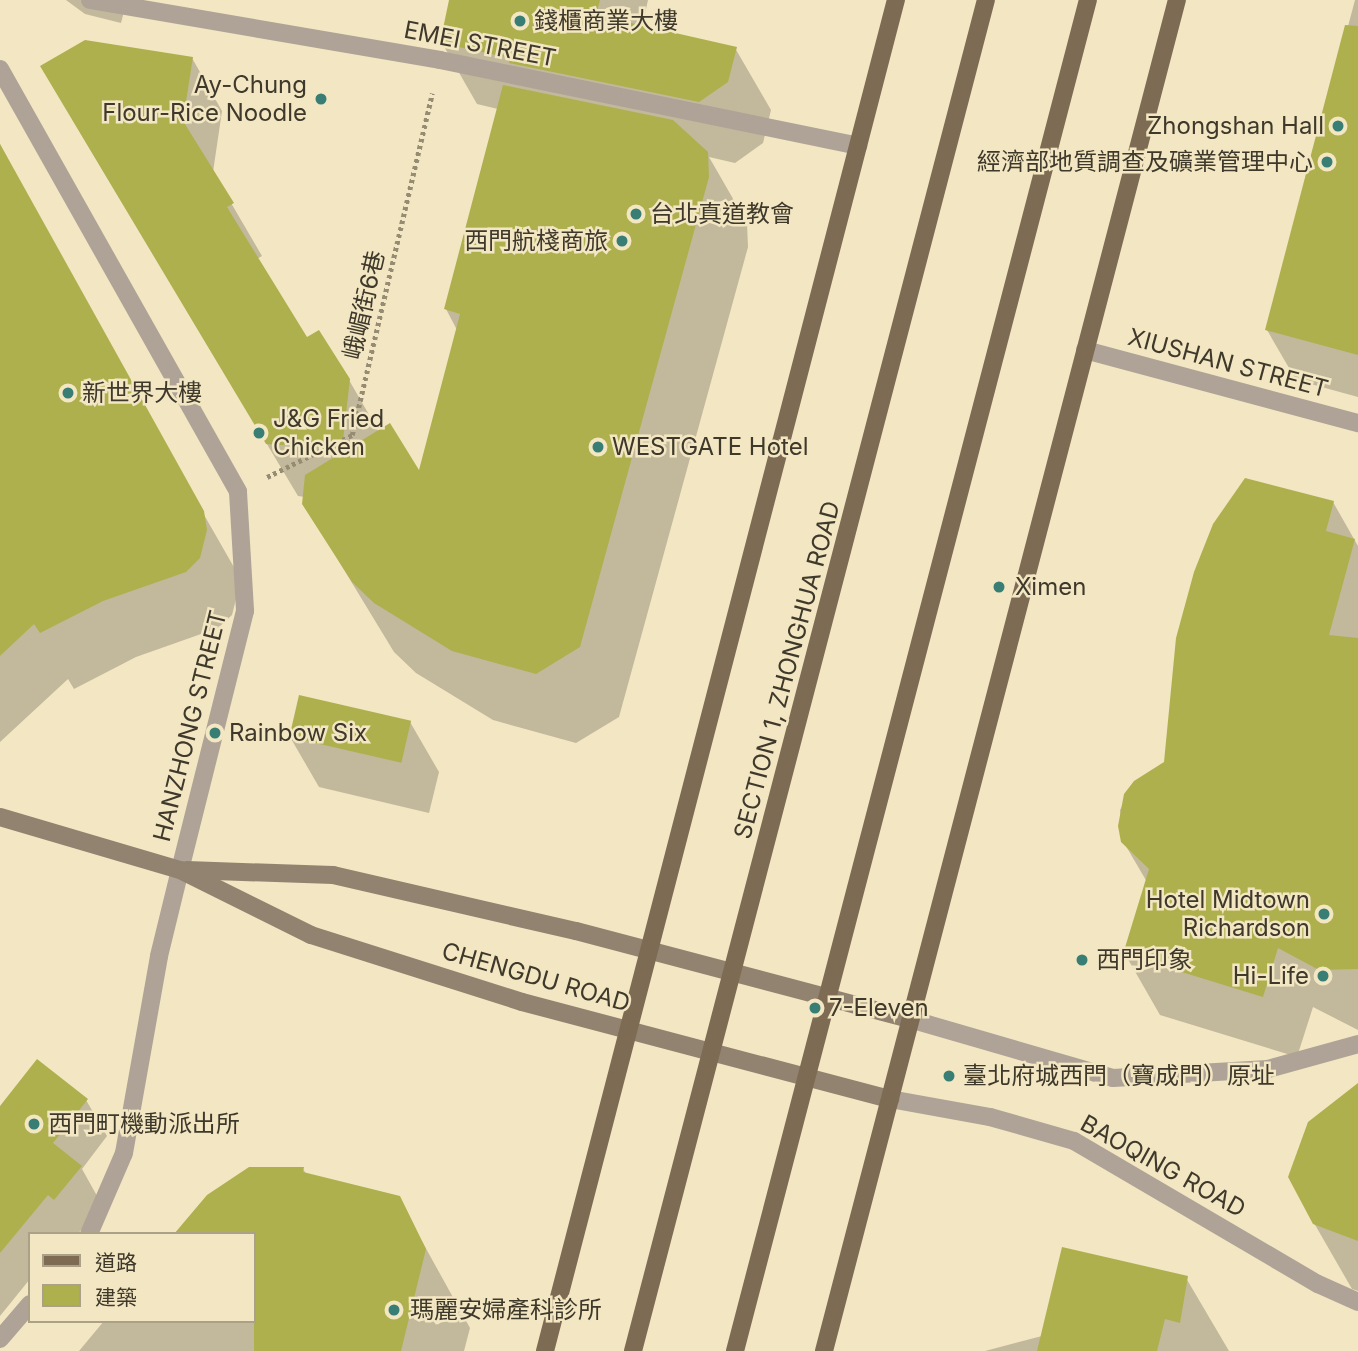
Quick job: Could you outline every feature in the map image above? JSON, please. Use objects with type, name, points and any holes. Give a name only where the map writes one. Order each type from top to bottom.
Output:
[{"type":"main road","points":[[545,1351],[897,0]]},
{"type":"main road","name":"SECTION 1, ZHONGHUA ROAD","points":[[633,1351],[734,973],[986,0]]},
{"type":"main road","points":[[735,1351],[1088,0]]},
{"type":"main road","points":[[824,1351],[1177,0]]},
{"type":"main road","name":"CHENGDU ROAD","points":[[0,817],[180,870],[311,935],[522,1002],[713,1049],[890,1099]]},
{"type":"main road","name":"CHENGDU ROAD","points":[[180,870],[333,875],[650,951],[910,1018]]},
{"type":"street","name":"EMEI STREET","points":[[90,0],[440,60],[858,146]]},
{"type":"street","name":"HANZHONG STREET","points":[[0,69],[238,492],[245,611],[159,956],[124,1153],[90,1232]]},
{"type":"street","name":"XIUSHAN STREET","points":[[1085,350],[1358,423]]},
{"type":"street","points":[[910,1018],[1113,1078],[1268,1069],[1358,1044]]},
{"type":"street","name":"BAOQING ROAD","points":[[890,1099],[990,1117],[1074,1140],[1318,1283],[1358,1302]]},
{"type":"street","points":[[0,1339],[28,1306]]},
{"type":"path","name":"峨嵋街6巷","points":[[238,492],[352,435],[440,60]]},
{"type":"building","points":[[449,0],[600,0],[596,15],[737,47],[728,82],[699,102],[509,63],[510,58],[440,43]]},
{"type":"building","name":"Zhongshan Hall","points":[[1345,25],[1358,26],[1358,355],[1265,330]]},
{"type":"building","points":[[85,40],[193,57],[183,121],[234,203],[227,207],[307,337],[319,330],[350,379],[342,449],[266,444],[40,66]]},
{"type":"building","points":[[503,85],[673,120],[708,152],[709,177],[580,647],[536,674],[452,651],[374,603],[352,582],[302,504],[305,475],[390,423],[419,470],[460,314],[444,309]]},
{"type":"building","name":"新世界大樓","points":[[0,144],[204,511],[207,530],[200,558],[186,572],[103,601],[40,633],[34,624],[0,656]]},
{"type":"building","points":[[1245,478],[1334,501],[1326,531],[1355,539],[1329,635],[1358,638],[1358,969],[1319,970],[1278,948],[1263,997],[1123,954],[1149,869],[1121,842],[1118,826],[1124,794],[1134,781],[1164,762],[1176,638],[1194,572],[1213,524]]},
{"type":"building","points":[[299,695],[411,721],[401,763],[289,737]]},
{"type":"building","name":"西門町機動派出所","points":[[37,1059],[88,1099],[53,1143],[82,1166],[54,1200],[48,1195],[0,1253],[0,1106]]},
{"type":"building","points":[[1358,1083],[1358,1241],[1313,1224],[1288,1177],[1308,1122]]},
{"type":"building","points":[[249,1167],[304,1167],[303,1172],[400,1196],[426,1249],[401,1351],[254,1351],[256,1232],[176,1232],[207,1195]]},
{"type":"building","points":[[1062,1247],[1188,1276],[1180,1323],[1165,1319],[1157,1351],[1037,1351]]},
{"type":"place","name":"錢櫃商業大樓","points":[[520,21]]},
{"type":"place","name":"Ay-Chung Flour-Rice Noodle","points":[[321,99]]},
{"type":"place","name":"Zhongshan Hall","points":[[1338,126]]},
{"type":"place","name":"經濟部地質調查及礦業管理中心","points":[[1327,162]]},
{"type":"place","name":"台北真道教會","points":[[636,214]]},
{"type":"place","name":"西門航棧商旅","points":[[622,241]]},
{"type":"place","name":"新世界大樓","points":[[68,393]]},
{"type":"place","name":"J&G Fried Chicken","points":[[259,433]]},
{"type":"place","name":"WESTGATE Hotel","points":[[598,447]]},
{"type":"place","name":"Ximen","points":[[999,587]]},
{"type":"place","name":"Rainbow Six","points":[[215,733]]},
{"type":"place","name":"Hotel Midtown Richardson","points":[[1324,914]]},
{"type":"place","name":"西門印象","points":[[1082,960]]},
{"type":"place","name":"Hi-Life","points":[[1323,976]]},
{"type":"place","name":"7-Eleven","points":[[815,1008]]},
{"type":"place","name":"臺北府城西門（寶成門）原址","points":[[949,1076]]},
{"type":"place","name":"西門町機動派出所","points":[[34,1124]]},
{"type":"place","name":"瑪麗安婦產科診所","points":[[394,1310]]}]
